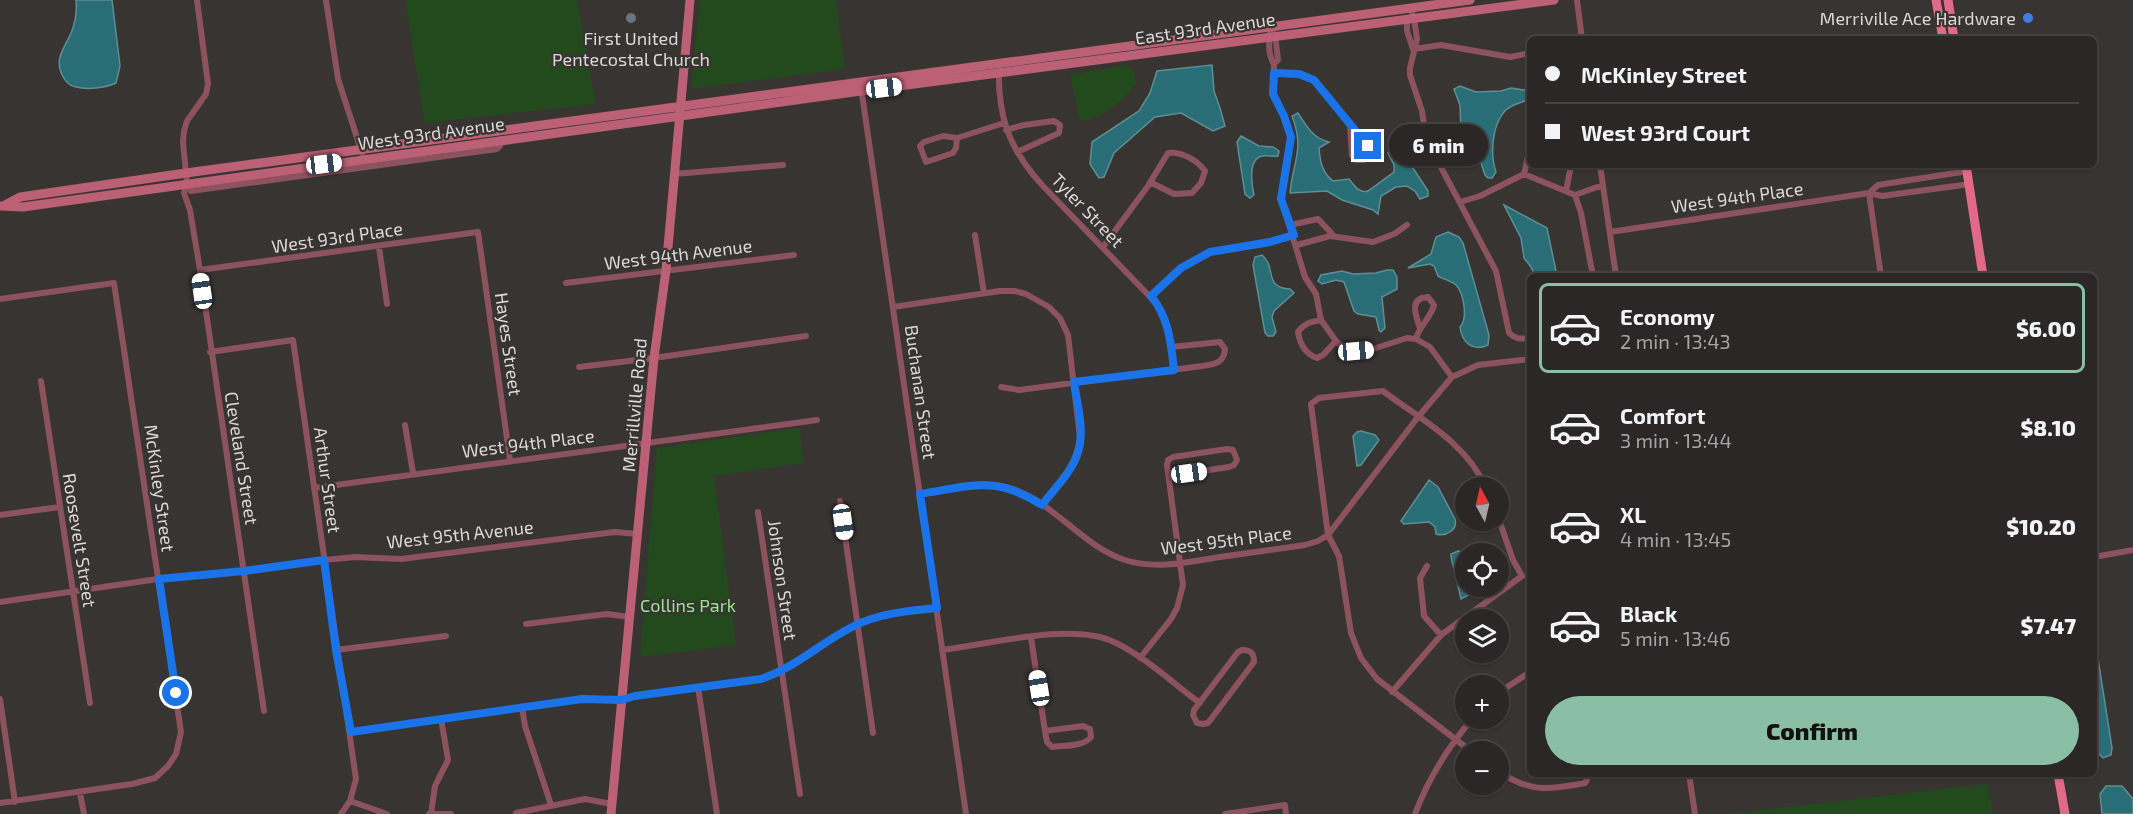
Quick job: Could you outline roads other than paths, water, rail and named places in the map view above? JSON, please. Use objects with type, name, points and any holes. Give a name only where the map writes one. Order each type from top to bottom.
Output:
[{"type":"main road","points":[[1936,0],[1942,36]]},
{"type":"main road","points":[[1948,0],[1954,36]]},
{"type":"main road","points":[[1967,168],[1983,273]]},
{"type":"main road","points":[[2059,777],[2065,814]]},
{"type":"street","name":"Cleveland Street","points":[[197,0],[208,84],[206,94],[184,131],[188,183],[184,193],[190,210],[200,270],[210,352],[264,711]]},
{"type":"street","points":[[326,0],[338,79],[362,154]]},
{"type":"street","name":"Merrillville Road","points":[[611,814],[654,358],[666,270],[690,0]]},
{"type":"street","name":"East 93rd Avenue","points":[[1272,33],[1410,8],[1470,0]]},
{"type":"street","name":"East 93rd Avenue","points":[[860,86],[1272,33],[1554,0]]},
{"type":"street","points":[[1577,0],[1582,36]]},
{"type":"street","points":[[1410,8],[1411,18],[1407,31],[1414,49],[1410,75],[1422,111],[1426,139],[1496,271],[1509,333],[1514,337],[1527,338]]},
{"type":"street","points":[[1272,33],[1271,61],[1275,64],[1273,94],[1291,137],[1281,199],[1294,235],[1305,277],[1316,294],[1321,320],[1336,341],[1344,348],[1356,351],[1373,349],[1407,338],[1416,339],[1430,347],[1452,377]]},
{"type":"street","points":[[1414,49],[1442,45],[1510,57],[1527,54]]},
{"type":"street","name":"Tyler Street","points":[[998,68],[998,86],[1005,126],[1017,152],[1043,186],[1151,296],[1164,315],[1174,370]]},
{"type":"street","points":[[1274,73],[1299,74],[1314,80],[1350,123],[1369,148],[1369,155],[1364,160],[1356,160],[1352,156],[1350,123]]},
{"type":"street","name":"West 93rd Avenue","points":[[3,205],[23,207],[362,154],[860,86]]},
{"type":"street","name":"Buchanan Street","points":[[860,86],[966,814]]},
{"type":"street","points":[[957,138],[953,153],[926,162],[920,146],[924,142],[943,136],[957,138],[1005,126],[1054,121],[1059,125],[1059,133],[1017,152]]},
{"type":"street","points":[[188,183],[497,149],[500,146],[500,135]]},
{"type":"street","points":[[1103,247],[1168,153],[1176,152],[1191,159],[1205,171],[1201,183],[1192,193],[1174,194],[1150,182]]},
{"type":"street","points":[[1524,174],[1527,161]]},
{"type":"street","points":[[674,174],[783,165]]},
{"type":"street","points":[[1566,191],[1570,168]]},
{"type":"street","points":[[1600,168],[1616,273]]},
{"type":"street","name":"West 94th Place","points":[[1869,193],[1878,185],[1962,168]]},
{"type":"street","points":[[1460,202],[1480,196],[1524,174],[1575,195],[1603,185]]},
{"type":"street","name":"West 94th Place","points":[[1610,231],[1869,193],[1882,196],[1970,184]]},
{"type":"street","points":[[1869,193],[1881,273]]},
{"type":"street","points":[[1575,195],[1581,213],[1592,273]]},
{"type":"street","points":[[1290,225],[1318,219],[1334,236]]},
{"type":"street","points":[[1297,245],[1334,236],[1373,242],[1395,234],[1407,225]]},
{"type":"street","name":"West 93rd Place","points":[[200,270],[478,232]]},
{"type":"street","name":"Hayes Street","points":[[478,232],[510,460]]},
{"type":"street","points":[[975,235],[984,293]]},
{"type":"street","points":[[1151,296],[1181,268],[1210,252],[1270,242],[1294,235]]},
{"type":"street","points":[[379,247],[387,304]]},
{"type":"street","name":"West 94th Avenue","points":[[566,283],[794,255]]},
{"type":"street","name":"McKinley Street","points":[[0,299],[114,283],[181,732],[176,754],[168,766],[155,778],[80,793]]},
{"type":"street","points":[[893,307],[984,293],[1016,291],[1038,299],[1060,318],[1068,335],[1080,424],[1078,452],[1072,465],[1042,505]]},
{"type":"street","points":[[1416,339],[1420,328],[1432,312],[1434,305],[1428,297],[1420,297],[1414,306],[1420,328]]},
{"type":"street","points":[[1321,320],[1308,323],[1298,332],[1303,347],[1310,356],[1317,358],[1336,341]]},
{"type":"street","points":[[579,367],[806,336]]},
{"type":"street","name":"Arthur Street","points":[[210,352],[293,340],[336,650],[351,732],[356,779],[350,801]]},
{"type":"street","points":[[1001,387],[1019,390],[1217,364],[1224,357],[1225,349],[1220,342],[1171,347]]},
{"type":"street","points":[[1328,535],[1418,417],[1452,377],[1478,365],[1527,359]]},
{"type":"street","name":"Roosevelt Street","points":[[41,381],[90,703]]},
{"type":"street","points":[[1458,741],[1392,692],[1377,679],[1360,658],[1351,633],[1339,556],[1328,535],[1311,404],[1318,398],[1383,391],[1448,437],[1466,455],[1479,477]]},
{"type":"street","name":"West 94th Place","points":[[314,488],[818,420]]},
{"type":"street","points":[[405,424],[413,473]]},
{"type":"street","points":[[1140,658],[1177,608],[1183,585],[1167,465],[1168,460],[1173,457],[1227,449],[1233,450],[1237,460],[1229,467],[1169,476]]},
{"type":"street","name":"West 95th Place","points":[[920,494],[989,485],[1014,490],[1042,505],[1108,554],[1140,564],[1181,563],[1305,545],[1318,542],[1328,535]]},
{"type":"street","points":[[840,501],[873,733]]},
{"type":"street","points":[[0,515],[60,507]]},
{"type":"street","name":"Johnson Street","points":[[758,512],[800,794]]},
{"type":"street","points":[[1392,692],[1441,635],[1522,576],[1513,560],[1503,531]]},
{"type":"street","name":"West 95th Avenue","points":[[0,602],[159,579],[324,560],[355,557],[401,559],[615,532],[638,534]]},
{"type":"street","points":[[2097,556],[2133,550]]},
{"type":"street","points":[[1427,566],[1420,579],[1424,616],[1441,635]]},
{"type":"street","points":[[351,732],[522,706],[582,699],[621,700],[635,696],[761,679],[781,672],[802,660],[827,641],[856,624],[882,615],[937,608]]},
{"type":"street","points":[[526,624],[607,614],[630,617]]},
{"type":"street","points":[[943,650],[1031,637],[1068,633],[1090,634],[1116,643],[1140,658],[1200,704]]},
{"type":"street","points":[[336,650],[446,636]]},
{"type":"street","points":[[1031,637],[1047,742],[1052,747],[1084,743],[1091,737],[1090,729],[1083,726],[1046,732]]},
{"type":"street","points":[[1249,650],[1254,662],[1208,723],[1197,723],[1194,718],[1194,710],[1200,704],[1238,652],[1249,650]]},
{"type":"street","points":[[1509,686],[1527,674]]},
{"type":"street","points":[[698,687],[717,814]]},
{"type":"street","points":[[0,699],[15,802]]},
{"type":"street","points":[[522,706],[525,726],[551,805]]},
{"type":"street","points":[[441,718],[448,760],[435,786],[430,814],[451,814]]},
{"type":"street","points":[[1415,814],[1438,762],[1464,729]]},
{"type":"street","points":[[1509,777],[1525,786],[1546,789],[1585,783],[1588,777]]},
{"type":"street","points":[[1689,777],[1695,814]]},
{"type":"street","points":[[0,804],[80,793],[84,814]]},
{"type":"street","points":[[516,813],[585,799],[612,804]]},
{"type":"street","points":[[341,814],[350,801],[387,814]]},
{"type":"street","points":[[1226,814],[1285,805],[1286,814]]},
{"type":"water","points":[[76,0],[112,0],[120,66],[116,83],[96,88],[80,88],[69,84],[62,75],[60,56],[74,25]]},
{"type":"water","points":[[1212,65],[1214,91],[1225,126],[1213,131],[1181,113],[1155,117],[1114,153],[1104,177],[1099,178],[1090,164],[1092,142],[1139,111],[1150,93],[1157,71]]},
{"type":"water","points":[[1460,86],[1476,92],[1501,91],[1511,88],[1527,91],[1527,100],[1507,109],[1497,125],[1493,149],[1496,172],[1492,178],[1485,175],[1478,154],[1461,130],[1460,105],[1454,89]]},
{"type":"water","points":[[1298,113],[1314,135],[1329,142],[1319,148],[1319,153],[1324,170],[1333,181],[1349,179],[1359,190],[1368,191],[1394,172],[1394,165],[1388,153],[1390,149],[1397,146],[1428,191],[1428,196],[1420,199],[1415,191],[1407,186],[1396,187],[1381,196],[1378,214],[1373,210],[1342,200],[1327,191],[1290,193],[1298,147],[1292,116]]},
{"type":"water","points":[[1241,136],[1259,146],[1273,147],[1279,151],[1278,156],[1263,156],[1255,162],[1252,173],[1254,195],[1250,198],[1245,194],[1237,142]]},
{"type":"water","points":[[1504,205],[1547,228],[1556,273],[1534,273],[1524,258],[1521,238]]},
{"type":"water","points":[[1448,232],[1459,237],[1463,243],[1489,335],[1488,345],[1483,347],[1473,347],[1463,338],[1460,327],[1464,318],[1464,306],[1456,285],[1438,276],[1434,266],[1430,264],[1408,268],[1431,254],[1436,237]]},
{"type":"water","points":[[1262,255],[1269,265],[1276,285],[1290,289],[1294,293],[1274,311],[1272,317],[1276,332],[1273,336],[1265,333],[1253,265],[1255,257]]},
{"type":"water","points":[[1393,270],[1397,277],[1397,289],[1382,297],[1385,328],[1381,332],[1376,317],[1358,314],[1354,311],[1344,282],[1336,280],[1322,284],[1318,281],[1321,275],[1342,271],[1353,274]]},
{"type":"water","points":[[1361,431],[1375,435],[1379,440],[1361,465],[1357,466],[1353,436]]},
{"type":"water","points":[[1429,480],[1438,487],[1455,519],[1455,526],[1447,533],[1440,535],[1436,534],[1435,527],[1429,522],[1404,524],[1401,521]]},
{"type":"water","points":[[1455,552],[1455,574],[1451,557],[1451,554]]},
{"type":"water","points":[[2097,652],[2112,748],[2111,755],[2103,758],[2097,752]]},
{"type":"water","points":[[2106,786],[2122,786],[2133,799],[2133,814],[2102,814],[2100,794]]},
{"type":"place","name":"First United Pentecostal Church","points":[[631,18]]},
{"type":"place","name":"Merriville Ace Hardware","points":[[2028,18]]},
{"type":"park label","name":"Collins Park","points":[[688,605]]}]
